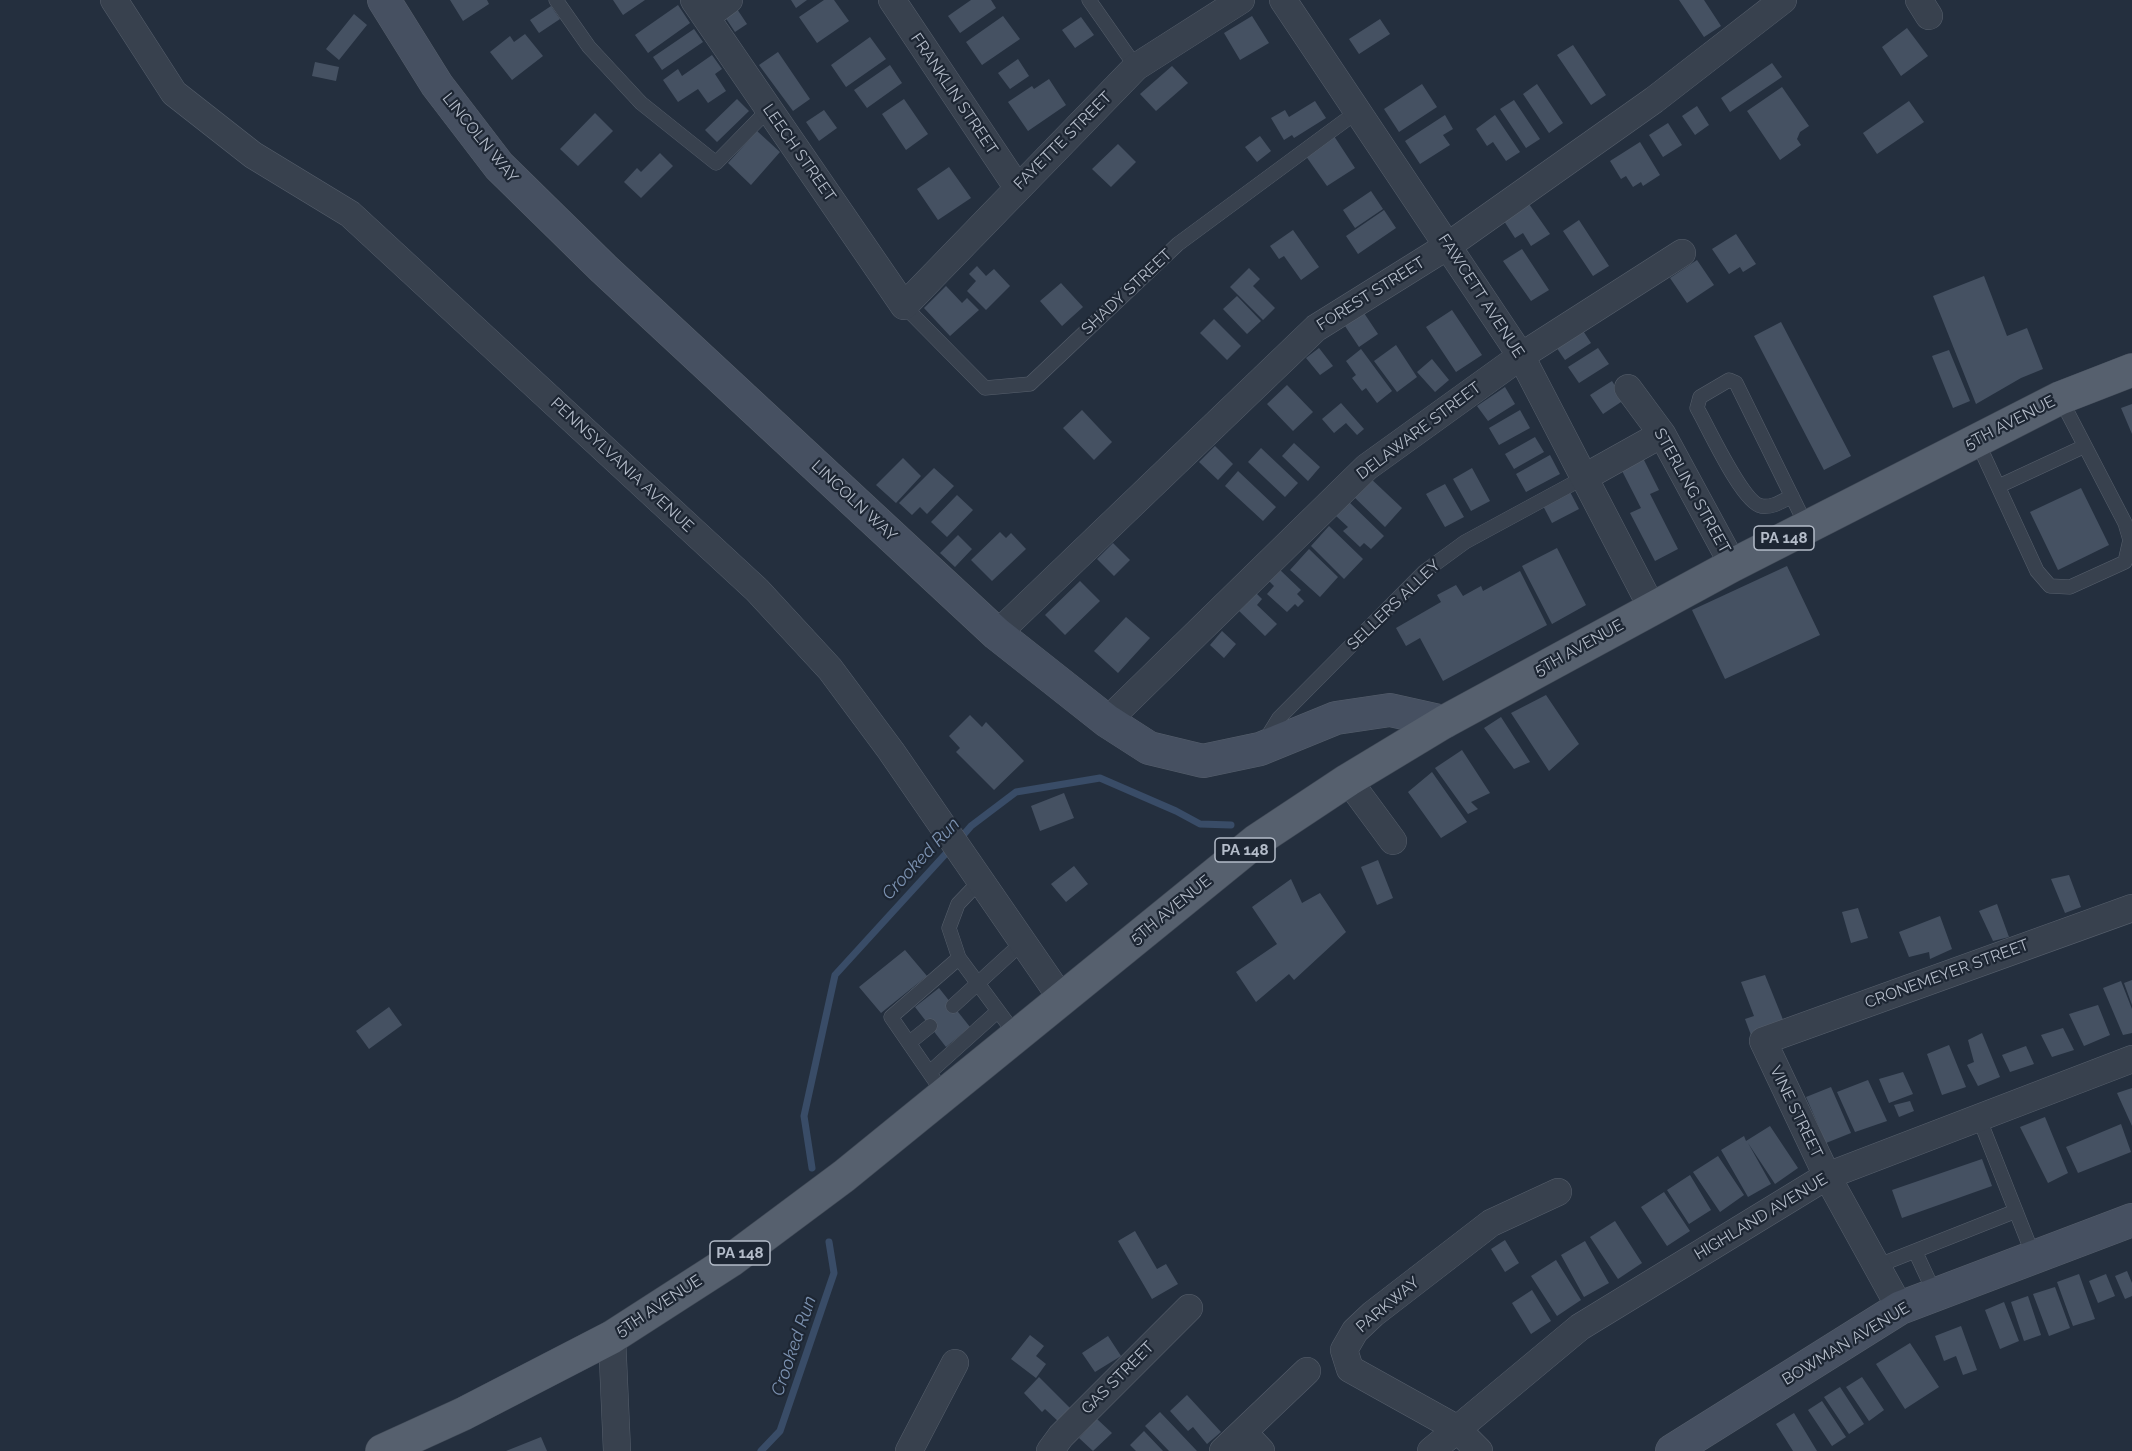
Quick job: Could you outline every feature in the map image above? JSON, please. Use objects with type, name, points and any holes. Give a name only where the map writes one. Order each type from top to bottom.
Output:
[{"type":"main road","name":"LINCOLN WAY","points":[[384,0],[437,85],[499,166],[604,269],[997,634],[1107,721],[1149,747],[1203,761],[1260,749],[1336,718],[1390,710],[1444,722]]},
{"type":"main road","name":"5TH AVENUE","points":[[382,1451],[463,1414],[612,1337],[730,1261],[844,1176],[937,1083],[1007,1023],[1062,999],[1256,841],[1348,780],[1444,722],[1732,565],[2060,398],[2132,370]]},
{"type":"main road","name":"BOWMAN AVENUE","points":[[1672,1451],[1900,1308],[2132,1220]]},
{"type":"street","name":"PENNSYLVANIA AVENUE","points":[[114,0],[174,93],[253,155],[350,214],[757,590],[830,669],[891,751],[1062,999]]},
{"type":"street","points":[[700,9],[729,0]]},
{"type":"street","name":"FRANKLIN STREET","points":[[892,0],[1017,187]]},
{"type":"street","name":"FAYETTE STREET","points":[[904,306],[1017,187],[1136,67],[1241,0]]},
{"type":"street","name":"FAWCETT AVENUE","points":[[1283,0],[1449,245],[1521,356],[1652,608]]},
{"type":"street","name":"FOREST STREET","points":[[997,634],[1316,328],[1449,245],[1654,100],[1783,0]]},
{"type":"street","name":"LEECH STREET","points":[[700,9],[904,306]]},
{"type":"street","name":"DELAWARE STREET","points":[[1107,721],[1367,467],[1521,356],[1682,253]]},
{"type":"street","name":"STERLING STREET","points":[[1628,388],[1662,434],[1732,565]]},
{"type":"street","points":[[1585,477],[1662,434]]},
{"type":"street","points":[[1348,780],[1394,841]]},
{"type":"street","name":"CRONEMEYER STREET","points":[[1762,1041],[2132,908]]},
{"type":"street","name":"VINE STREET","points":[[1762,1041],[1827,1176],[1900,1308]]},
{"type":"street","name":"HIGHLAND AVENUE","points":[[1431,1451],[1580,1327],[1827,1176],[2132,1059]]},
{"type":"street","name":"PARKWAY","points":[[1456,1428],[1350,1369],[1344,1350],[1354,1331],[1373,1314],[1491,1223],[1558,1192]]},
{"type":"street","name":"GAS STREET","points":[[1050,1451],[1061,1436],[1189,1308]]},
{"type":"street","points":[[612,1337],[617,1451]]},
{"type":"street","points":[[909,1451],[955,1363]]},
{"type":"street","points":[[1223,1451],[1252,1442],[1307,1371]]},
{"type":"street","points":[[1456,1428],[1479,1451]]},
{"type":"lane","points":[[556,0],[589,47],[641,103],[716,163],[769,109]]},
{"type":"lane","points":[[1089,0],[1136,67]]},
{"type":"lane","name":"SHADY STREET","points":[[904,306],[985,388],[1030,384],[1178,244],[1358,111]]},
{"type":"lane","points":[[1792,496],[1773,506],[1759,506],[1745,494],[1697,408],[1700,397],[1729,380],[1736,383],[1792,496],[1807,527]]},
{"type":"lane","points":[[1977,441],[2037,571],[2050,586],[2070,587],[2125,562],[2130,540],[2125,523],[2060,398]]},
{"type":"lane","points":[[1999,486],[2085,446]]},
{"type":"lane","name":"SELLERS ALLEY","points":[[1260,749],[1279,718],[1424,572],[1465,542],[1585,477]]},
{"type":"lane","points":[[980,881],[958,904],[949,928],[959,958],[1007,1023]]},
{"type":"lane","points":[[953,1006],[1023,942]]},
{"type":"lane","points":[[937,1083],[891,1017],[959,958]]},
{"type":"lane","points":[[909,1043],[930,1026]]},
{"type":"lane","points":[[1978,1118],[2034,1257]]},
{"type":"lane","points":[[1877,1266],[2016,1211]]},
{"type":"lane","points":[[1915,1251],[1935,1294]]},
{"type":"building","points":[[450,0],[487,0],[489,4],[463,21]]},
{"type":"building","points":[[613,0],[645,0],[623,15]]},
{"type":"building","points":[[791,0],[807,0],[796,8]]},
{"type":"building","points":[[824,0],[834,0],[849,21],[817,43],[799,17]]},
{"type":"building","points":[[971,0],[991,0],[996,8],[960,33],[948,16]]},
{"type":"building","points":[[1679,0],[1704,0],[1721,26],[1704,37]]},
{"type":"building","points":[[678,5],[690,23],[648,53],[635,35]]},
{"type":"building","points":[[551,6],[560,19],[539,33],[530,20]]},
{"type":"building","points":[[737,9],[747,24],[735,32],[725,17]]},
{"type":"building","points":[[354,14],[367,25],[339,60],[326,49]]},
{"type":"building","points":[[1003,16],[1020,39],[982,65],[966,42]]},
{"type":"building","points":[[1252,16],[1269,43],[1240,60],[1224,33]]},
{"type":"building","points":[[1081,17],[1094,35],[1075,48],[1062,30]]},
{"type":"building","points":[[1380,19],[1390,34],[1359,54],[1349,39]]},
{"type":"building","points":[[1907,28],[1928,56],[1901,76],[1882,47]]},
{"type":"building","points":[[694,29],[703,42],[662,70],[653,57]]},
{"type":"building","points":[[525,34],[543,56],[512,80],[490,52],[510,36],[514,42]]},
{"type":"building","points":[[870,37],[886,59],[846,87],[831,65]]},
{"type":"building","points":[[1573,45],[1606,95],[1591,105],[1557,55]]},
{"type":"building","points":[[778,52],[810,99],[793,111],[759,65]]},
{"type":"building","points":[[712,55],[722,69],[715,74],[726,91],[708,103],[698,89],[678,102],[663,80],[678,69],[682,76]]},
{"type":"building","points":[[1018,59],[1029,76],[1010,89],[998,73]]},
{"type":"building","points":[[315,62],[339,67],[336,81],[312,76]]},
{"type":"building","points":[[1772,63],[1782,77],[1730,112],[1721,98]]},
{"type":"building","points":[[890,65],[902,83],[867,108],[854,90]]},
{"type":"building","points":[[1172,66],[1188,83],[1156,111],[1140,94]]},
{"type":"building","points":[[1049,79],[1066,105],[1028,131],[1008,102],[1032,86],[1034,89]]},
{"type":"building","points":[[1422,84],[1437,107],[1399,132],[1384,109]]},
{"type":"building","points":[[1537,84],[1563,123],[1549,133],[1523,94]]},
{"type":"building","points":[[1782,87],[1809,126],[1800,132],[1797,139],[1801,145],[1780,160],[1747,111]]},
{"type":"building","points":[[737,99],[749,111],[717,142],[705,130]]},
{"type":"building","points":[[904,99],[928,134],[906,150],[882,114]]},
{"type":"building","points":[[1514,100],[1540,139],[1526,148],[1500,109]]},
{"type":"building","points":[[1315,101],[1326,118],[1294,138],[1292,135],[1284,140],[1271,118],[1285,110],[1289,117]]},
{"type":"building","points":[[1909,101],[1924,122],[1877,154],[1863,133]]},
{"type":"building","points":[[1697,106],[1709,125],[1695,135],[1682,116]]},
{"type":"building","points":[[824,110],[837,128],[819,141],[806,122]]},
{"type":"building","points":[[595,113],[613,131],[578,166],[560,149]]},
{"type":"building","points":[[1445,115],[1453,129],[1443,135],[1450,145],[1420,164],[1405,141]]},
{"type":"building","points":[[1495,115],[1520,152],[1506,161],[1493,142],[1487,146],[1476,129]]},
{"type":"building","points":[[1668,123],[1682,145],[1663,157],[1649,135]]},
{"type":"building","points":[[757,131],[780,152],[751,185],[728,163]]},
{"type":"building","points":[[1332,133],[1355,168],[1327,186],[1303,152]]},
{"type":"building","points":[[1260,136],[1271,151],[1257,162],[1245,147]]},
{"type":"building","points":[[1640,142],[1660,175],[1643,186],[1641,182],[1633,187],[1626,176],[1621,179],[1610,161]]},
{"type":"building","points":[[1118,144],[1136,162],[1111,187],[1092,169]]},
{"type":"building","points":[[660,153],[673,166],[641,198],[624,182],[637,168],[641,172]]},
{"type":"building","points":[[949,167],[971,198],[938,220],[917,189]]},
{"type":"building","points":[[1371,191],[1383,209],[1355,228],[1343,210]]},
{"type":"building","points":[[1529,204],[1550,234],[1531,246],[1523,233],[1515,238],[1504,221]]},
{"type":"building","points":[[1384,210],[1396,228],[1358,254],[1346,236]]},
{"type":"building","points":[[1579,220],[1609,266],[1593,276],[1563,231]]},
{"type":"building","points":[[1293,230],[1319,267],[1301,280],[1284,256],[1279,259],[1270,246]]},
{"type":"building","points":[[1736,234],[1756,264],[1743,272],[1740,267],[1729,274],[1712,249]]},
{"type":"building","points":[[1522,249],[1549,290],[1531,301],[1503,261]]},
{"type":"building","points":[[1697,260],[1714,285],[1687,303],[1670,278]]},
{"type":"building","points":[[977,266],[986,276],[994,269],[1010,286],[986,310],[967,291],[976,281],[969,274]]},
{"type":"building","points":[[1249,268],[1260,279],[1253,286],[1275,308],[1263,320],[1230,287]]},
{"type":"building","points":[[1984,276],[2007,336],[2027,328],[2043,369],[2021,378],[1976,404],[1933,296]]},
{"type":"building","points":[[1061,283],[1083,307],[1062,326],[1040,301]]},
{"type":"building","points":[[946,286],[962,303],[967,298],[979,310],[950,336],[924,308]]},
{"type":"building","points":[[1237,296],[1261,321],[1247,334],[1223,309]]},
{"type":"building","points":[[1452,310],[1482,355],[1456,372],[1426,327]]},
{"type":"building","points":[[1364,313],[1378,334],[1359,347],[1345,326]]},
{"type":"building","points":[[1214,319],[1241,346],[1227,360],[1200,333]]},
{"type":"building","points":[[1781,322],[1851,456],[1824,470],[1754,336]]},
{"type":"building","points":[[1580,326],[1591,343],[1565,360],[1554,344]]},
{"type":"building","points":[[1396,345],[1417,377],[1397,392],[1374,361]]},
{"type":"building","points":[[1319,348],[1333,366],[1320,375],[1306,358]]},
{"type":"building","points":[[1598,348],[1609,364],[1579,383],[1568,367]]},
{"type":"building","points":[[1361,349],[1392,391],[1377,403],[1366,388],[1362,391],[1352,378],[1356,375],[1346,361]]},
{"type":"building","points":[[1949,350],[1970,401],[1953,408],[1932,356]]},
{"type":"building","points":[[1432,359],[1449,380],[1435,392],[1417,372]]},
{"type":"building","points":[[1612,381],[1624,400],[1603,414],[1590,395]]},
{"type":"building","points":[[1287,385],[1313,412],[1293,431],[1267,404]]},
{"type":"building","points":[[1505,387],[1515,404],[1488,421],[1477,406]]},
{"type":"building","points":[[1341,403],[1364,429],[1357,435],[1346,423],[1334,433],[1322,419]]},
{"type":"building","points":[[2132,404],[2132,434],[2121,408]]},
{"type":"building","points":[[1082,410],[1112,442],[1094,460],[1063,428]]},
{"type":"building","points":[[1520,410],[1530,428],[1499,445],[1489,428]]},
{"type":"building","points":[[1535,437],[1544,452],[1514,469],[1505,454]]},
{"type":"building","points":[[1294,443],[1320,467],[1308,481],[1282,456]]},
{"type":"building","points":[[1215,446],[1233,464],[1218,480],[1199,462]]},
{"type":"building","points":[[1261,448],[1298,483],[1285,497],[1248,462]]},
{"type":"building","points":[[1640,452],[1659,490],[1650,494],[1678,549],[1655,561],[1630,513],[1641,508],[1618,463]]},
{"type":"building","points":[[1550,455],[1560,474],[1526,492],[1516,474]]},
{"type":"building","points":[[903,458],[921,476],[896,503],[876,485]]},
{"type":"building","points":[[934,468],[954,486],[927,514],[920,507],[912,515],[899,503]]},
{"type":"building","points":[[1472,468],[1490,501],[1471,511],[1453,479]]},
{"type":"building","points":[[1238,471],[1276,507],[1263,521],[1225,486]]},
{"type":"building","points":[[1368,476],[1402,508],[1385,527],[1351,494]]},
{"type":"building","points":[[1445,484],[1464,517],[1445,527],[1426,494]]},
{"type":"building","points":[[1568,488],[1579,509],[1552,523],[1541,502]]},
{"type":"building","points":[[2081,488],[2109,545],[2058,570],[2030,512]]},
{"type":"building","points":[[957,495],[973,510],[947,537],[931,522]]},
{"type":"building","points":[[1348,501],[1384,536],[1371,549],[1364,543],[1360,547],[1343,531],[1348,527],[1335,515]]},
{"type":"building","points":[[1329,526],[1363,559],[1344,579],[1311,546]]},
{"type":"building","points":[[1000,532],[1006,538],[1011,533],[1026,549],[992,581],[971,560]]},
{"type":"building","points":[[958,535],[972,549],[955,567],[940,553]]},
{"type":"building","points":[[1113,543],[1130,560],[1114,576],[1097,559]]},
{"type":"building","points":[[1557,548],[1586,605],[1552,624],[1522,566]]},
{"type":"building","points":[[1309,549],[1338,577],[1320,597],[1290,570]]},
{"type":"building","points":[[1787,566],[1820,635],[1725,679],[1692,610]]},
{"type":"building","points":[[1279,569],[1301,590],[1297,594],[1304,601],[1298,607],[1295,604],[1287,612],[1267,594],[1274,586],[1268,580]]},
{"type":"building","points":[[1520,571],[1547,625],[1443,681],[1420,638],[1406,646],[1396,628],[1441,602],[1437,595],[1456,585],[1463,596],[1481,586],[1483,591]]},
{"type":"building","points":[[1080,581],[1100,601],[1065,635],[1045,615]]},
{"type":"building","points":[[1254,591],[1262,599],[1257,605],[1277,624],[1265,636],[1237,609]]},
{"type":"building","points":[[1126,617],[1150,638],[1118,673],[1094,651]]},
{"type":"building","points":[[1222,631],[1236,644],[1224,658],[1210,645]]},
{"type":"building","points":[[1546,695],[1579,744],[1549,771],[1511,713]]},
{"type":"building","points":[[970,715],[982,727],[986,722],[1024,761],[994,790],[956,752],[960,748],[949,736]]},
{"type":"building","points":[[1501,717],[1530,762],[1514,769],[1484,728]]},
{"type":"building","points":[[1462,750],[1490,793],[1471,802],[1478,809],[1468,814],[1435,768]]},
{"type":"building","points":[[1432,772],[1467,822],[1441,838],[1408,792]]},
{"type":"building","points":[[1064,793],[1074,818],[1040,831],[1031,806]]},
{"type":"building","points":[[1378,860],[1393,898],[1377,905],[1361,867]]},
{"type":"building","points":[[1074,866],[1088,884],[1066,902],[1051,884]]},
{"type":"building","points":[[2069,875],[2081,907],[2065,913],[2051,879]]},
{"type":"building","points":[[1291,879],[1302,903],[1320,893],[1346,932],[1294,980],[1289,974],[1256,1002],[1236,972],[1277,944],[1252,907]]},
{"type":"building","points":[[1997,904],[2009,937],[1993,941],[1979,911]]},
{"type":"building","points":[[1858,908],[1868,938],[1851,943],[1842,912]]},
{"type":"building","points":[[1940,916],[1952,949],[1930,959],[1929,952],[1909,957],[1899,932]]},
{"type":"building","points":[[905,950],[927,976],[881,1013],[859,987]]},
{"type":"building","points":[[1765,975],[1786,1027],[1751,1035],[1745,1019],[1754,1016],[1741,982]]},
{"type":"building","points":[[2132,980],[2132,1005],[2124,983]]},
{"type":"building","points":[[2121,981],[2132,1009],[2132,1033],[2123,1035],[2103,988]]},
{"type":"building","points":[[939,988],[970,1027],[946,1047],[915,1007]]},
{"type":"building","points":[[2098,1005],[2110,1035],[2084,1046],[2069,1014]]},
{"type":"building","points":[[389,1007],[402,1025],[369,1049],[356,1031]]},
{"type":"building","points":[[2063,1028],[2074,1050],[2052,1057],[2041,1035]]},
{"type":"building","points":[[1982,1033],[2000,1077],[1978,1086],[1967,1065],[1974,1062],[1968,1040]]},
{"type":"building","points":[[1949,1045],[1966,1087],[1942,1095],[1927,1054]]},
{"type":"building","points":[[2026,1046],[2034,1064],[2010,1072],[2002,1055]]},
{"type":"building","points":[[1903,1072],[1913,1094],[1889,1103],[1879,1079]]},
{"type":"building","points":[[1868,1080],[1887,1121],[1855,1132],[1837,1092]]},
{"type":"building","points":[[1831,1087],[1851,1133],[1826,1143],[1806,1097]]},
{"type":"building","points":[[2132,1088],[2132,1126],[2117,1093]]},
{"type":"building","points":[[1910,1101],[1914,1111],[1899,1117],[1894,1105]]},
{"type":"building","points":[[2045,1117],[2068,1173],[2048,1183],[2020,1127]]},
{"type":"building","points":[[2121,1124],[2131,1152],[2078,1173],[2066,1147]]},
{"type":"building","points":[[1770,1126],[1798,1168],[1775,1184],[1748,1143],[1771,1184],[1748,1197],[1721,1150],[1744,1136],[1746,1141]]},
{"type":"building","points":[[1718,1156],[1744,1195],[1720,1212],[1693,1172]]},
{"type":"building","points":[[1982,1159],[1992,1186],[1902,1218],[1892,1190]]},
{"type":"building","points":[[1690,1175],[1711,1210],[1689,1224],[1667,1190]]},
{"type":"building","points":[[1664,1192],[1690,1231],[1667,1246],[1641,1207]]},
{"type":"building","points":[[1615,1221],[1642,1263],[1618,1279],[1590,1237]]},
{"type":"building","points":[[1135,1231],[1157,1269],[1166,1264],[1178,1284],[1152,1299],[1118,1241]]},
{"type":"building","points":[[1505,1240],[1519,1263],[1505,1272],[1491,1249]]},
{"type":"building","points":[[1585,1241],[1609,1283],[1584,1297],[1561,1255]]},
{"type":"building","points":[[1556,1260],[1581,1300],[1557,1316],[1531,1276]]},
{"type":"building","points":[[2127,1271],[2132,1283],[2132,1296],[2125,1299],[2115,1276]]},
{"type":"building","points":[[2079,1274],[2095,1319],[2073,1326],[2057,1282]]},
{"type":"building","points":[[2106,1274],[2115,1296],[2098,1303],[2089,1281]]},
{"type":"building","points":[[2055,1287],[2070,1328],[2049,1336],[2033,1294]]},
{"type":"building","points":[[1532,1290],[1551,1321],[1531,1334],[1512,1303]]},
{"type":"building","points":[[2028,1296],[2041,1335],[2024,1341],[2011,1302]]},
{"type":"building","points":[[2004,1302],[2019,1341],[2000,1349],[1985,1310]]},
{"type":"building","points":[[1961,1326],[1977,1370],[1963,1375],[1956,1356],[1944,1361],[1935,1336]]},
{"type":"building","points":[[1030,1335],[1044,1346],[1036,1356],[1046,1364],[1036,1378],[1011,1359]]},
{"type":"building","points":[[1108,1336],[1121,1356],[1095,1372],[1082,1353]]},
{"type":"building","points":[[1910,1343],[1939,1387],[1905,1409],[1876,1364]]},
{"type":"building","points":[[1039,1377],[1073,1411],[1060,1423],[1045,1409],[1042,1412],[1024,1393]]},
{"type":"building","points":[[1862,1377],[1884,1410],[1869,1421],[1846,1387]]},
{"type":"building","points":[[1840,1387],[1864,1424],[1849,1434],[1824,1397]]},
{"type":"building","points":[[1187,1395],[1221,1432],[1207,1444],[1193,1427],[1188,1431],[1170,1411]]},
{"type":"building","points":[[1822,1401],[1846,1437],[1832,1446],[1808,1410]]},
{"type":"building","points":[[1160,1412],[1197,1451],[1169,1451],[1145,1426]]},
{"type":"building","points":[[1794,1413],[1817,1451],[1793,1451],[1776,1424]]},
{"type":"building","points":[[1097,1419],[1112,1433],[1093,1451],[1079,1438]]},
{"type":"building","points":[[1144,1431],[1163,1451],[1136,1451],[1130,1445]]},
{"type":"building","points":[[541,1437],[547,1451],[506,1451]]},
{"type":"waterway","name":"Crooked Run","points":[[959,840],[971,826],[1016,792],[1100,778],[1200,824],[1231,825]]},
{"type":"waterway","name":"Crooked Run","points":[[812,1168],[804,1116],[835,975],[951,848]]},
{"type":"waterway","name":"Crooked Run","points":[[761,1451],[780,1431],[834,1273],[829,1242]]}]
